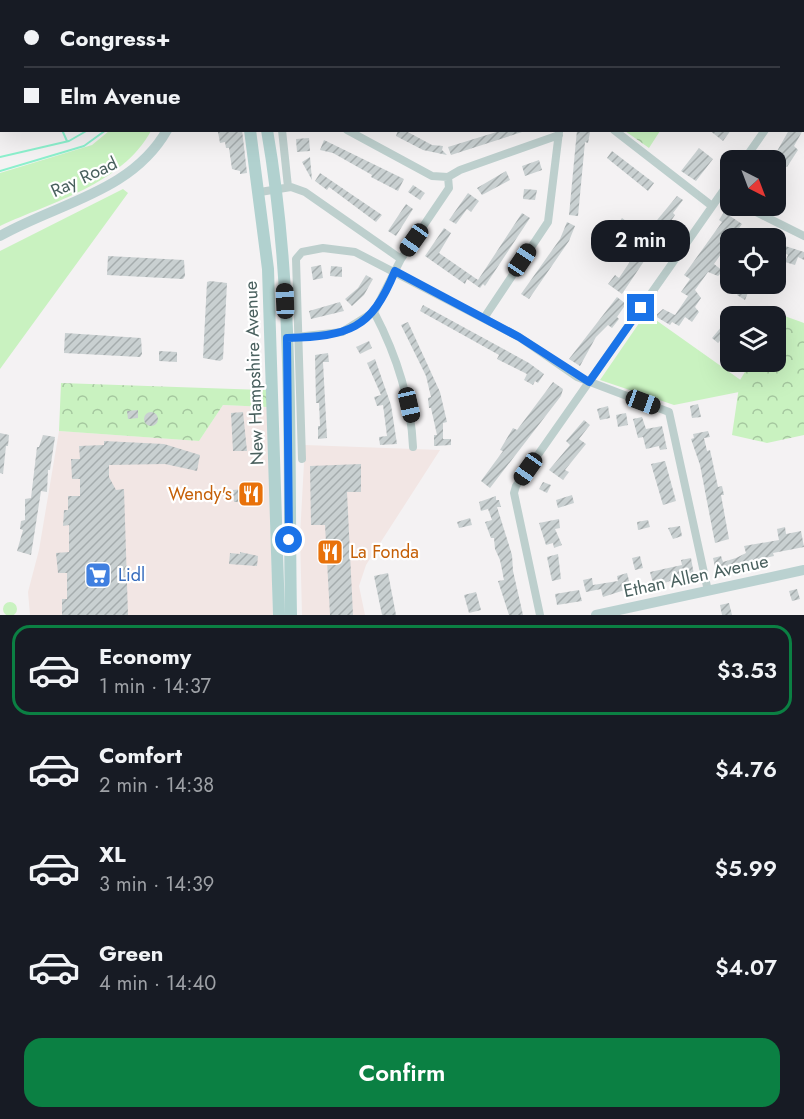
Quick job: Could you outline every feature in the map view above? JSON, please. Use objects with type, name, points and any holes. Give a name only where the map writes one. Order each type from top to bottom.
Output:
[{"type":"main road","name":"Ray Road","points":[[0,236],[127,176],[148,159],[166,132]]},
{"type":"main road","name":"New Hampshire Avenue","points":[[250,132],[260,192],[268,269],[279,615]]},
{"type":"main road","name":"New Hampshire Avenue","points":[[267,132],[293,338],[291,615]]},
{"type":"main road","name":"Ethan Allen Avenue","points":[[596,615],[804,570]]},
{"type":"street","points":[[282,132],[288,187]]},
{"type":"street","points":[[351,132],[432,176],[448,177],[460,170],[559,133],[548,222],[484,318]]},
{"type":"street","points":[[617,132],[712,206]]},
{"type":"street","points":[[751,150],[764,132]]},
{"type":"street","points":[[448,177],[449,188],[401,259],[395,271],[374,312],[342,332],[293,338],[296,259],[302,252],[323,248],[355,252],[395,271],[484,318],[589,382],[669,412],[708,591]]},
{"type":"street","points":[[260,192],[288,187],[305,192],[401,259]]},
{"type":"street","points":[[540,615],[514,493],[516,486],[720,195]]},
{"type":"street","points":[[764,216],[804,236]]},
{"type":"street","points":[[374,312],[406,392],[412,418],[412,447]]},
{"type":"street","name":"New Hampshire Avenue","points":[[293,338],[302,459]]},
{"type":"shaded area","points":[[223,405],[267,407],[273,615],[30,615],[28,592],[39,550],[59,431],[199,441]]},
{"type":"shaded area","points":[[305,445],[440,450],[366,565],[359,586],[365,615],[302,615],[300,536]]},
{"type":"green space","points":[[108,132],[150,132],[122,165],[104,178],[63,199],[0,226],[0,173],[92,145]]},
{"type":"green space","points":[[626,132],[659,132],[649,148]]},
{"type":"green space","points":[[123,189],[128,193],[0,369],[0,251]]},
{"type":"green space","points":[[646,313],[720,365],[720,372],[729,372],[742,381],[739,392],[674,405],[600,380]]},
{"type":"green space","points":[[786,317],[804,323],[804,435],[767,443],[732,435],[740,380],[745,372],[786,372]]},
{"type":"green space","points":[[61,383],[267,390],[267,407],[223,405],[199,441],[59,431]]},
{"type":"green space","points":[[7,602],[13,602],[17,606],[17,612],[14,615],[6,615],[3,612],[3,606]]},
{"type":"building","points":[[218,132],[242,132],[247,173],[240,174],[240,171],[232,169],[229,148],[226,148],[225,142],[220,143]]},
{"type":"building","points":[[397,132],[408,132],[432,145],[443,146],[442,150],[447,155],[423,150],[396,136]]},
{"type":"building","points":[[497,132],[522,132],[451,155],[448,147]]},
{"type":"building","points":[[577,132],[590,132],[588,143],[585,142],[578,216],[569,215]]},
{"type":"building","points":[[712,132],[730,132],[723,141]]},
{"type":"building","points":[[788,132],[802,132],[794,146],[798,150],[787,167],[786,150],[778,150]]},
{"type":"building","points":[[309,138],[310,151],[297,152],[296,139]]},
{"type":"building","points":[[324,140],[404,179],[398,191],[333,153],[320,150]]},
{"type":"building","points":[[699,148],[713,159],[696,181],[681,171]]},
{"type":"building","points":[[612,151],[654,183],[648,191],[607,158]]},
{"type":"building","points":[[310,157],[312,180],[302,162]]},
{"type":"building","points":[[539,160],[542,170],[525,176],[522,166]]},
{"type":"building","points":[[506,171],[510,180],[482,195],[477,188]]},
{"type":"building","points":[[320,173],[382,215],[376,222],[329,187],[327,190],[315,181]]},
{"type":"building","points":[[413,185],[425,193],[420,200],[408,192]]},
{"type":"building","points":[[524,189],[537,190],[535,200],[523,199]]},
{"type":"building","points":[[468,193],[479,201],[471,212],[467,209],[456,224],[449,220]]},
{"type":"building","points":[[677,196],[683,200],[673,213],[675,215],[622,294],[608,284],[615,275],[619,278],[631,260],[628,259],[633,249]]},
{"type":"building","points":[[406,204],[413,209],[396,236],[388,231]]},
{"type":"building","points":[[522,213],[530,218],[485,286],[483,284],[480,288],[467,279],[465,284],[425,256],[444,228],[451,233],[439,253],[478,280]]},
{"type":"building","points":[[722,216],[730,216],[742,224],[739,228],[720,228],[720,255],[714,264],[720,269],[720,274],[718,276],[708,272],[695,290],[701,298],[695,307],[699,312],[692,322],[685,317],[679,326],[672,322],[670,325],[655,316],[663,309],[675,315],[688,296],[681,292],[690,279],[684,275],[722,222],[719,220]]},
{"type":"building","points":[[622,218],[630,224],[626,231],[617,225]]},
{"type":"building","points":[[567,222],[575,226],[569,241],[529,299],[521,294],[560,239]]},
{"type":"building","points":[[786,246],[804,252],[804,260],[798,257],[795,265],[786,262],[788,255]]},
{"type":"building","points":[[108,256],[184,260],[185,276],[183,279],[107,275]]},
{"type":"building","points":[[321,265],[323,278],[313,280],[311,267]]},
{"type":"building","points":[[331,266],[342,267],[342,277],[330,276]]},
{"type":"building","points":[[366,275],[373,279],[364,295],[352,306],[345,299],[358,288]]},
{"type":"building","points":[[207,282],[227,283],[223,359],[220,361],[203,358]]},
{"type":"building","points":[[738,294],[747,294],[745,300]]},
{"type":"building","points":[[617,297],[626,304],[617,317],[619,319],[612,328],[608,325],[596,337],[580,366],[569,359]]},
{"type":"building","points":[[340,302],[344,311],[311,319],[309,311]]},
{"type":"building","points":[[423,305],[529,363],[544,374],[538,383],[535,381],[533,385],[524,380],[527,374],[497,359],[499,355],[420,311]]},
{"type":"building","points":[[408,322],[440,392],[447,422],[443,423],[443,439],[451,439],[451,445],[434,446],[434,435],[437,435],[431,408],[429,408],[428,398],[431,397],[426,376],[401,325]]},
{"type":"building","points":[[720,328],[720,341],[718,343],[712,338]]},
{"type":"building","points":[[65,333],[141,338],[142,354],[140,357],[64,353]]},
{"type":"building","points":[[369,341],[372,348],[360,354],[356,347]]},
{"type":"building","points":[[159,351],[177,352],[177,362],[159,361]]},
{"type":"building","points":[[328,353],[329,362],[323,362],[327,438],[318,439],[318,426],[320,426],[319,403],[316,403],[315,355]]},
{"type":"building","points":[[375,359],[391,405],[397,444],[380,445],[379,437],[387,436],[383,405],[377,406],[374,397],[381,395],[367,363]]},
{"type":"building","points":[[553,382],[563,389],[561,396],[490,488],[481,481],[503,451],[500,450],[513,428],[517,430]]},
{"type":"building","points":[[698,404],[701,417],[692,418],[690,406]]},
{"type":"building","points":[[608,406],[610,418],[600,420],[597,409]]},
{"type":"building","points":[[138,410],[138,418],[128,419],[127,411]]},
{"type":"building","points":[[148,412],[154,412],[158,419],[154,426],[148,426],[144,422],[144,416]]},
{"type":"building","points":[[243,412],[247,451],[233,451],[231,413]]},
{"type":"building","points":[[626,413],[628,425],[618,427],[616,415]]},
{"type":"building","points":[[642,417],[646,429],[662,426],[667,449],[660,450],[659,446],[646,449],[643,437],[638,438],[633,419]]},
{"type":"building","points":[[584,420],[590,425],[579,439],[586,444],[565,470],[569,472],[563,480],[549,470],[570,445],[566,441]]},
{"type":"building","points":[[708,431],[710,437],[704,438],[707,451],[710,450],[718,487],[722,486],[724,495],[721,495],[729,539],[715,543],[700,465],[691,439],[694,438],[693,434]]},
{"type":"building","points":[[0,433],[9,435],[3,474],[0,473]]},
{"type":"building","points":[[43,435],[55,437],[50,470],[48,470],[47,492],[41,491],[31,555],[17,551],[23,530],[20,529],[21,521],[25,520],[25,499],[31,498],[37,447]]},
{"type":"building","points":[[104,441],[164,444],[200,455],[197,471],[165,464],[109,465],[109,477],[116,490],[124,489],[128,615],[62,615],[62,599],[67,599],[67,573],[58,573],[56,553],[69,552],[69,525],[63,526],[64,510],[68,510],[68,496],[80,496],[80,479],[72,479],[71,459],[80,459],[79,446],[104,445]]},
{"type":"building","points":[[665,461],[676,501],[663,505],[651,464]]},
{"type":"building","points":[[361,464],[361,492],[347,492],[353,615],[330,615],[325,525],[311,525],[310,466]]},
{"type":"building","points":[[543,482],[551,485],[547,493],[539,489]]},
{"type":"building","points":[[259,489],[260,501],[234,502],[233,490]]},
{"type":"building","points":[[572,495],[574,503],[558,508],[556,500]]},
{"type":"building","points":[[496,496],[501,507],[497,507],[512,555],[513,571],[523,615],[509,615],[498,581],[504,580],[500,560],[495,549],[494,538],[491,538],[485,522],[492,520],[488,509],[481,511],[479,502]]},
{"type":"building","points":[[470,518],[472,525],[459,528],[457,522]]},
{"type":"building","points":[[559,519],[560,528],[555,529],[562,545],[554,548],[553,543],[546,545],[539,523]]},
{"type":"building","points":[[648,520],[650,527],[638,530],[637,522]]},
{"type":"building","points":[[680,526],[682,536],[673,539],[668,528]]},
{"type":"building","points":[[785,527],[786,534],[801,531],[804,547],[773,553],[774,556],[756,560],[757,567],[750,569],[749,565],[717,575],[713,558],[721,556],[723,562],[746,553],[744,546],[779,540],[777,529]]},
{"type":"building","points":[[240,552],[258,556],[257,566],[229,564],[230,553],[240,554]]},
{"type":"building","points":[[558,554],[561,579],[552,581],[547,557]]},
{"type":"building","points":[[640,556],[643,568],[635,570],[632,558]]},
{"type":"building","points":[[691,558],[694,575],[678,578],[679,583],[671,585],[670,581],[654,587],[650,572],[682,565],[681,560]]},
{"type":"building","points":[[388,573],[396,615],[382,615],[374,576]]},
{"type":"building","points":[[627,573],[631,588],[603,597],[601,589],[586,592],[583,580],[592,578],[593,585],[618,581],[617,576]]},
{"type":"building","points":[[797,589],[800,599],[792,601],[789,591]]},
{"type":"building","points":[[579,590],[582,601],[557,605],[555,594]]},
{"type":"building","points":[[476,592],[481,610],[469,613],[464,595]]},
{"type":"building","points":[[729,603],[732,615],[722,615],[720,605]]},
{"type":"waterway","points":[[63,132],[67,141]]},
{"type":"waterway","points":[[0,157],[69,141],[85,132]]},
{"type":"waterway","points":[[0,171],[84,146],[103,132]]},
{"type":"place","name":"Wendy's","points":[[251,494]]},
{"type":"place","name":"La Fonda","points":[[330,552]]},
{"type":"place","name":"Lidl","points":[[98,575]]},
{"type":"route","points":[[289,540],[291,459],[287,338],[328,335],[342,332],[358,324],[374,312],[395,271],[519,337],[577,377],[589,382],[641,308]]}]
